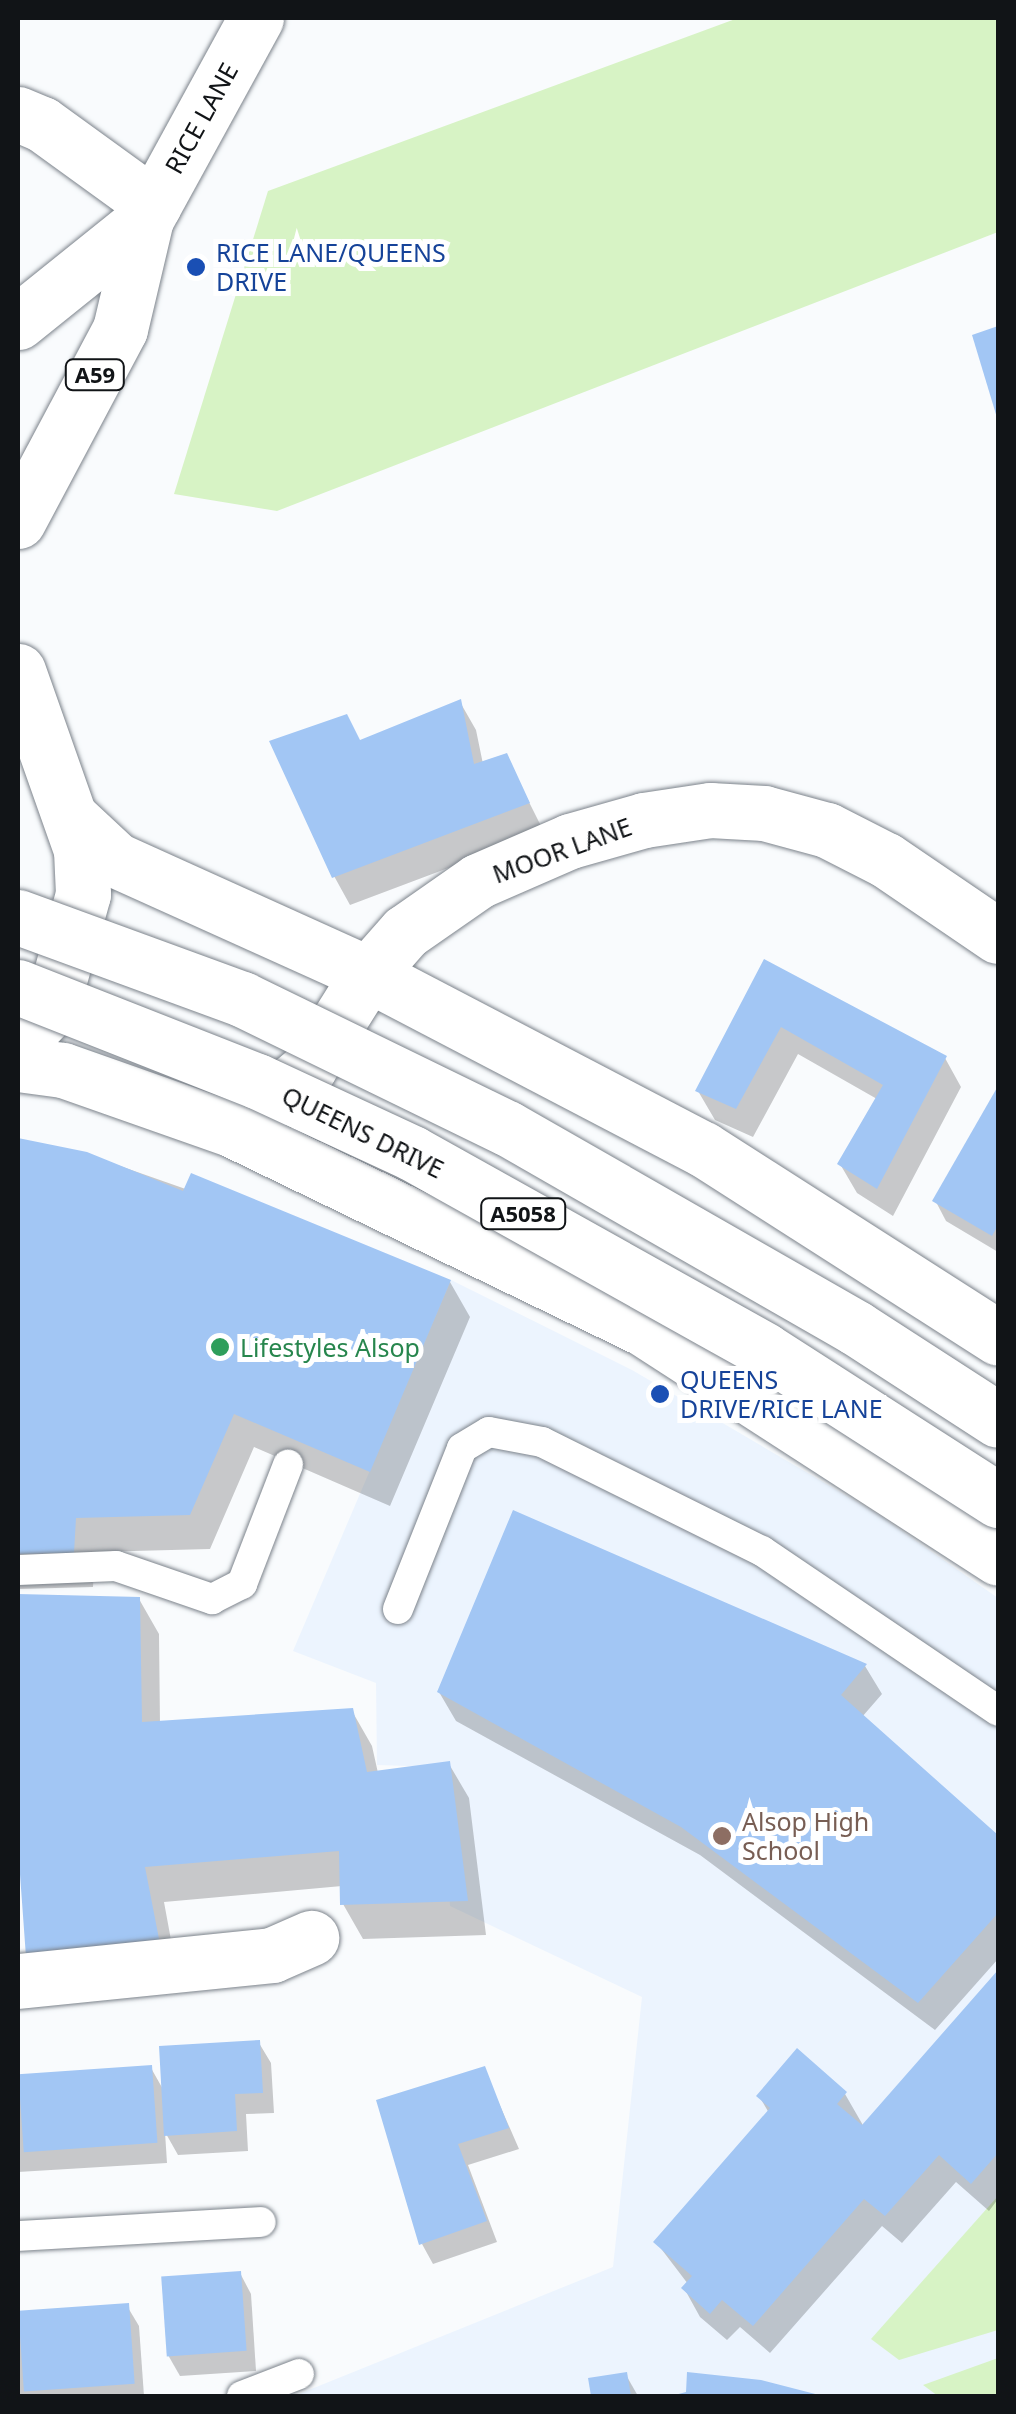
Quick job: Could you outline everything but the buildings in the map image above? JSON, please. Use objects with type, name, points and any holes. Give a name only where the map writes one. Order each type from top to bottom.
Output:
[{"type":"main road","name":"RICE LANE","points":[[18,521],[120,329],[150,212],[256,18]]},
{"type":"main road","points":[[18,114],[42,124],[150,212]]},
{"type":"main road","name":"RICE LANE","points":[[18,322],[150,212]]},
{"type":"main road","points":[[18,671],[71,818],[83,894],[51,1009],[18,1045]]},
{"type":"main road","name":"MOOR LANE","points":[[234,1130],[309,1068],[368,974],[405,932],[478,881],[570,841],[644,820],[710,810],[764,813],[827,830],[886,860],[998,936]]},
{"type":"main road","points":[[71,818],[116,860],[368,974],[702,1149],[998,1338]]},
{"type":"main road","name":"A5058","points":[[18,917],[242,999],[507,1128],[856,1328],[998,1420]]},
{"type":"main road","name":"QUEENS DRIVE","points":[[18,987],[223,1067],[412,1153],[764,1350],[998,1500]]},
{"type":"main road","points":[[18,1064],[63,1070],[234,1130],[646,1330],[998,1558]]},
{"type":"main road","points":[[18,1981],[272,1955],[311,1938]]},
{"type":"lane","points":[[398,1609],[462,1448],[489,1432],[542,1442],[762,1551],[998,1710]]},
{"type":"lane","points":[[18,1570],[116,1566],[212,1600],[242,1584],[288,1465]]},
{"type":"lane","points":[[18,2236],[261,2222]]},
{"type":"lane","points":[[242,2396],[299,2374]]},
{"type":"shaded area","name":"Alsop High School","points":[[451,1280],[632,1370],[876,1513],[998,1598],[998,2396],[294,2396],[613,2267],[642,1997],[450,1906],[440,1767],[377,1765],[376,1683],[293,1651]]},
{"type":"green space","points":[[738,18],[998,18],[998,232],[277,511],[174,494],[268,191]]},
{"type":"green space","points":[[998,2196],[998,2330],[899,2360],[871,2339]]},
{"type":"green space","points":[[998,2358],[998,2396],[938,2396],[923,2385]]},
{"type":"place","name":"RICE LANE/QUEENS DRIVE","points":[[196,267]]},
{"type":"place","name":"Lifestyles Alsop","points":[[220,1347]]},
{"type":"place","name":"QUEENS DRIVE/RICE LANE","points":[[660,1394]]},
{"type":"place","name":"Alsop High School","points":[[722,1836]]}]
